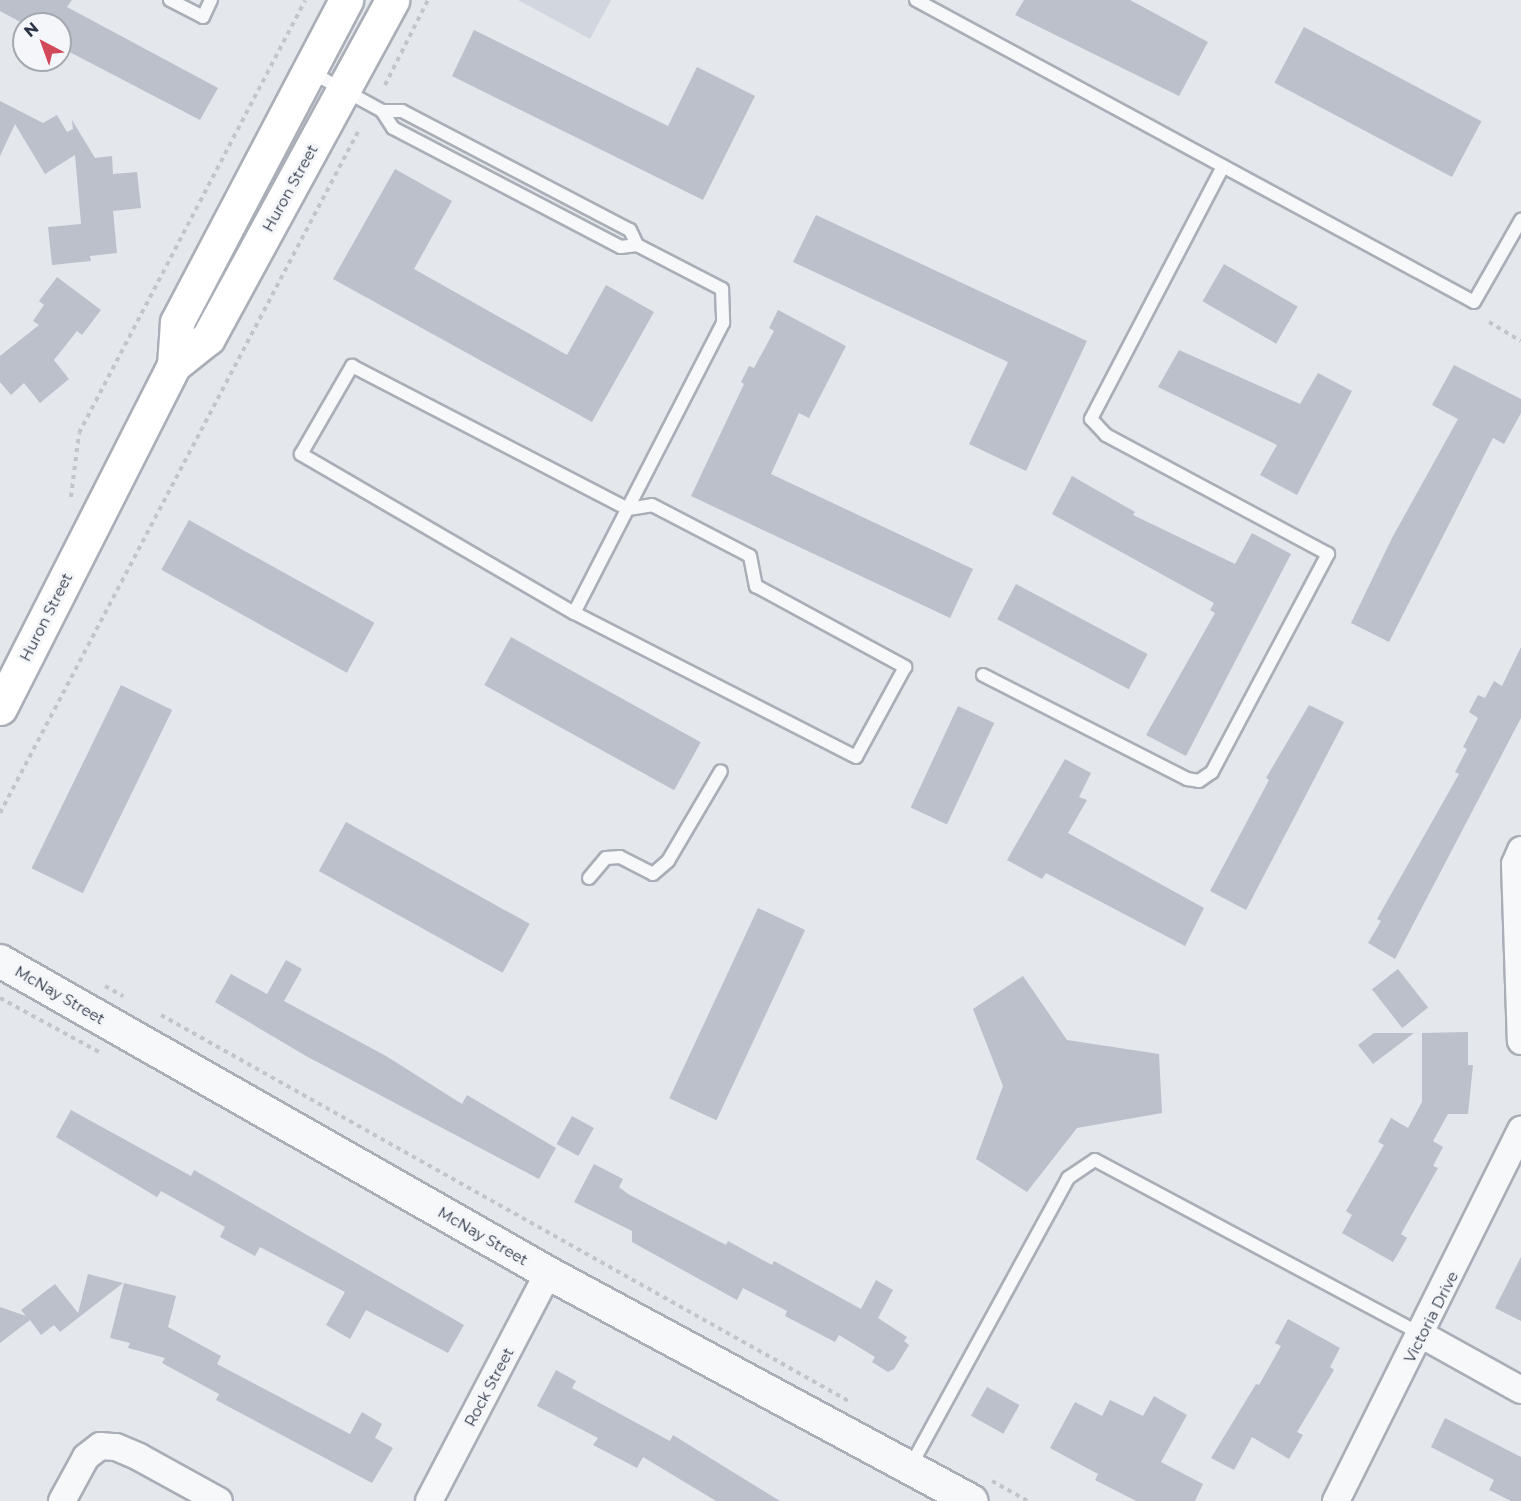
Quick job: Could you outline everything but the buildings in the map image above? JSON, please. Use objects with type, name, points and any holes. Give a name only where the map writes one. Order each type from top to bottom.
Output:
[{"type":"main road","name":"Huron Street","points":[[0,708],[174,365],[177,322],[346,0]]},
{"type":"main road","name":"Huron Street","points":[[174,365],[208,338],[392,0]]},
{"type":"street","points":[[1521,850],[1515,864],[1521,1041]]},
{"type":"street","name":"McNay Street","points":[[0,961],[548,1273],[971,1501]]},
{"type":"street","name":"Victoria Drive","points":[[1336,1501],[1422,1335],[1521,1130]]},
{"type":"street","name":"Rock Street","points":[[429,1501],[548,1273]]},
{"type":"street","points":[[1422,1335],[1521,1390]]},
{"type":"street","points":[[62,1501],[86,1456],[100,1446],[117,1447],[139,1457],[219,1501]]},
{"type":"lane","points":[[170,0],[203,17],[211,0]]},
{"type":"lane","points":[[916,0],[1474,302],[1521,220]]},
{"type":"lane","points":[[309,71],[382,111],[393,128],[404,134],[621,247],[636,245],[722,289],[723,323],[574,613]]},
{"type":"lane","points":[[382,111],[402,111],[630,230],[636,245]]},
{"type":"lane","points":[[983,675],[1187,779],[1199,781],[1212,772],[1328,554],[1106,435],[1091,418],[1222,166]]},
{"type":"lane","points":[[352,366],[628,508],[652,505],[750,556],[756,586],[905,667],[856,757],[574,613],[301,454],[352,366]]},
{"type":"lane","points":[[589,878],[606,858],[620,857],[653,874],[668,861],[721,771]]},
{"type":"lane","points":[[910,1467],[1068,1178],[1095,1160],[1422,1335]]},
{"type":"path","points":[[72,497],[79,433],[305,0]]},
{"type":"path","points":[[385,85],[428,0]]},
{"type":"path","points":[[0,813],[360,128]]},
{"type":"path","points":[[1489,322],[1521,341]]},
{"type":"path","points":[[161,1015],[854,1403]]},
{"type":"shaded area","points":[[518,0],[611,0],[590,39]]}]
